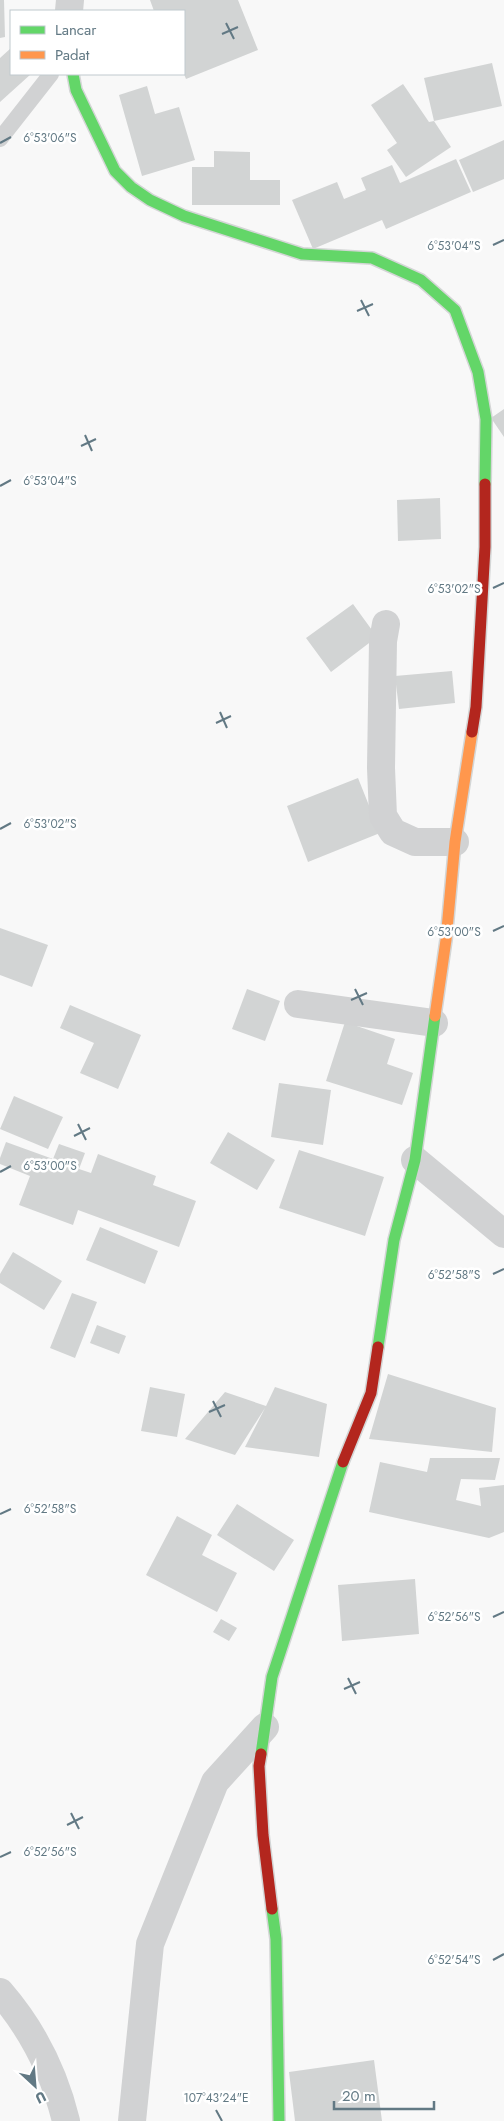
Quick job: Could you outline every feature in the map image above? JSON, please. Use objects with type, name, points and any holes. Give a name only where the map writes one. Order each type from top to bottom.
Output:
[{"type":"street","points":[[73,75],[76,90],[115,171],[131,187],[150,200],[184,216],[302,254],[372,258],[421,280],[456,310],[478,372],[486,429],[485,546],[476,707],[455,842],[446,940],[415,1160],[394,1240],[371,1392],[340,1469],[272,1677],[259,1766],[263,1835],[276,1939],[280,2121]]},
{"type":"street","points":[[386,624],[383,641],[383,816],[393,832],[415,842],[455,842]]},
{"type":"street","points":[[298,1004],[434,1023]]},
{"type":"street","points":[[415,1160],[504,1234]]},
{"type":"street","points":[[132,2121],[150,1944],[215,1782],[265,1727]]},
{"type":"street","points":[[0,1992],[20,2015],[45,2059],[60,2096],[66,2121]]},
{"type":"lane","points":[[0,139],[49,75]]},
{"type":"building","points":[[0,0],[4,0],[5,37],[0,38]]},
{"type":"building","points":[[150,0],[238,0],[258,50],[186,79],[184,75],[185,10],[154,10]]},
{"type":"building","points":[[10,49],[10,75],[30,75],[0,102],[0,58]]},
{"type":"building","points":[[492,63],[502,106],[434,121],[424,78]]},
{"type":"building","points":[[403,84],[429,122],[434,121],[451,147],[406,177],[387,150],[397,143],[371,105]]},
{"type":"building","points":[[147,86],[155,114],[179,107],[195,160],[142,176],[119,95]]},
{"type":"building","points":[[504,140],[504,179],[473,192],[459,160]]},
{"type":"building","points":[[214,151],[250,152],[250,180],[280,180],[280,205],[192,205],[192,167],[214,167]]},
{"type":"building","points":[[456,159],[471,192],[386,229],[382,220],[313,249],[292,200],[337,182],[344,199],[366,190],[361,178],[392,165],[400,183]]},
{"type":"building","points":[[504,409],[504,437],[491,418]]},
{"type":"building","points":[[440,498],[441,539],[398,541],[397,500]]},
{"type":"building","points":[[353,604],[377,637],[331,672],[306,638]]},
{"type":"building","points":[[452,671],[455,703],[399,709],[395,676]]},
{"type":"building","points":[[358,778],[380,833],[308,862],[287,806]]},
{"type":"building","points":[[0,928],[48,945],[32,987],[0,975]]},
{"type":"building","points":[[247,989],[280,1001],[265,1041],[232,1029]]},
{"type":"building","points":[[70,1005],[141,1035],[118,1089],[80,1073],[94,1043],[60,1028]]},
{"type":"building","points":[[345,1022],[395,1039],[387,1064],[413,1073],[402,1105],[326,1081]]},
{"type":"building","points":[[279,1083],[331,1090],[323,1145],[271,1137]]},
{"type":"building","points":[[14,1096],[63,1117],[48,1149],[0,1129]]},
{"type":"building","points":[[228,1132],[275,1160],[257,1190],[210,1163]]},
{"type":"building","points":[[6,1142],[53,1159],[59,1144],[85,1153],[79,1169],[91,1173],[98,1154],[156,1176],[153,1185],[196,1201],[179,1247],[78,1210],[73,1225],[19,1205],[30,1176],[0,1164],[0,1158]]},
{"type":"building","points":[[299,1150],[384,1177],[365,1236],[279,1208]]},
{"type":"building","points":[[100,1227],[158,1251],[145,1284],[86,1260]]},
{"type":"building","points":[[13,1252],[62,1281],[44,1310],[0,1283],[0,1274]]},
{"type":"building","points":[[72,1293],[97,1302],[75,1358],[50,1348]]},
{"type":"building","points":[[97,1325],[126,1336],[119,1354],[90,1343]]},
{"type":"building","points":[[388,1374],[496,1408],[492,1452],[369,1439]]},
{"type":"building","points":[[150,1387],[185,1394],[177,1437],[141,1431]]},
{"type":"building","points":[[275,1387],[327,1404],[319,1457],[245,1447],[265,1408],[235,1455],[185,1439],[225,1392],[266,1406]]},
{"type":"building","points":[[430,1458],[500,1458],[495,1480],[461,1479],[456,1500],[481,1506],[479,1488],[504,1485],[504,1532],[489,1538],[369,1512],[380,1462],[427,1472]]},
{"type":"building","points":[[237,1504],[294,1540],[274,1571],[217,1535]]},
{"type":"building","points":[[177,1516],[212,1535],[202,1555],[237,1573],[217,1612],[146,1575]]},
{"type":"building","points":[[415,1579],[419,1634],[342,1641],[338,1585]]},
{"type":"building","points":[[221,1619],[237,1628],[229,1641],[213,1632]]},
{"type":"building","points":[[374,2060],[382,2121],[295,2121],[289,2072]]},
{"type":"traffic: fast","points":[[73,75],[76,90],[115,171],[131,187],[150,200],[184,216],[302,254],[372,258],[421,280],[455,310],[478,372],[486,419],[485,484]]},
{"type":"traffic: fast","points":[[378,1347],[394,1240],[415,1160],[435,1016]]},
{"type":"traffic: fast","points":[[261,1754],[272,1677],[343,1462]]},
{"type":"traffic: fast","points":[[272,1909],[276,1939],[279,2121]]},
{"type":"traffic: slow","points":[[435,1016],[446,940],[455,842],[472,732]]},
{"type":"traffic: jam","points":[[472,732],[476,707],[485,547],[485,484]]},
{"type":"traffic: jam","points":[[343,1462],[371,1393],[378,1347]]},
{"type":"traffic: jam","points":[[261,1754],[259,1766],[263,1835],[272,1909]]}]
